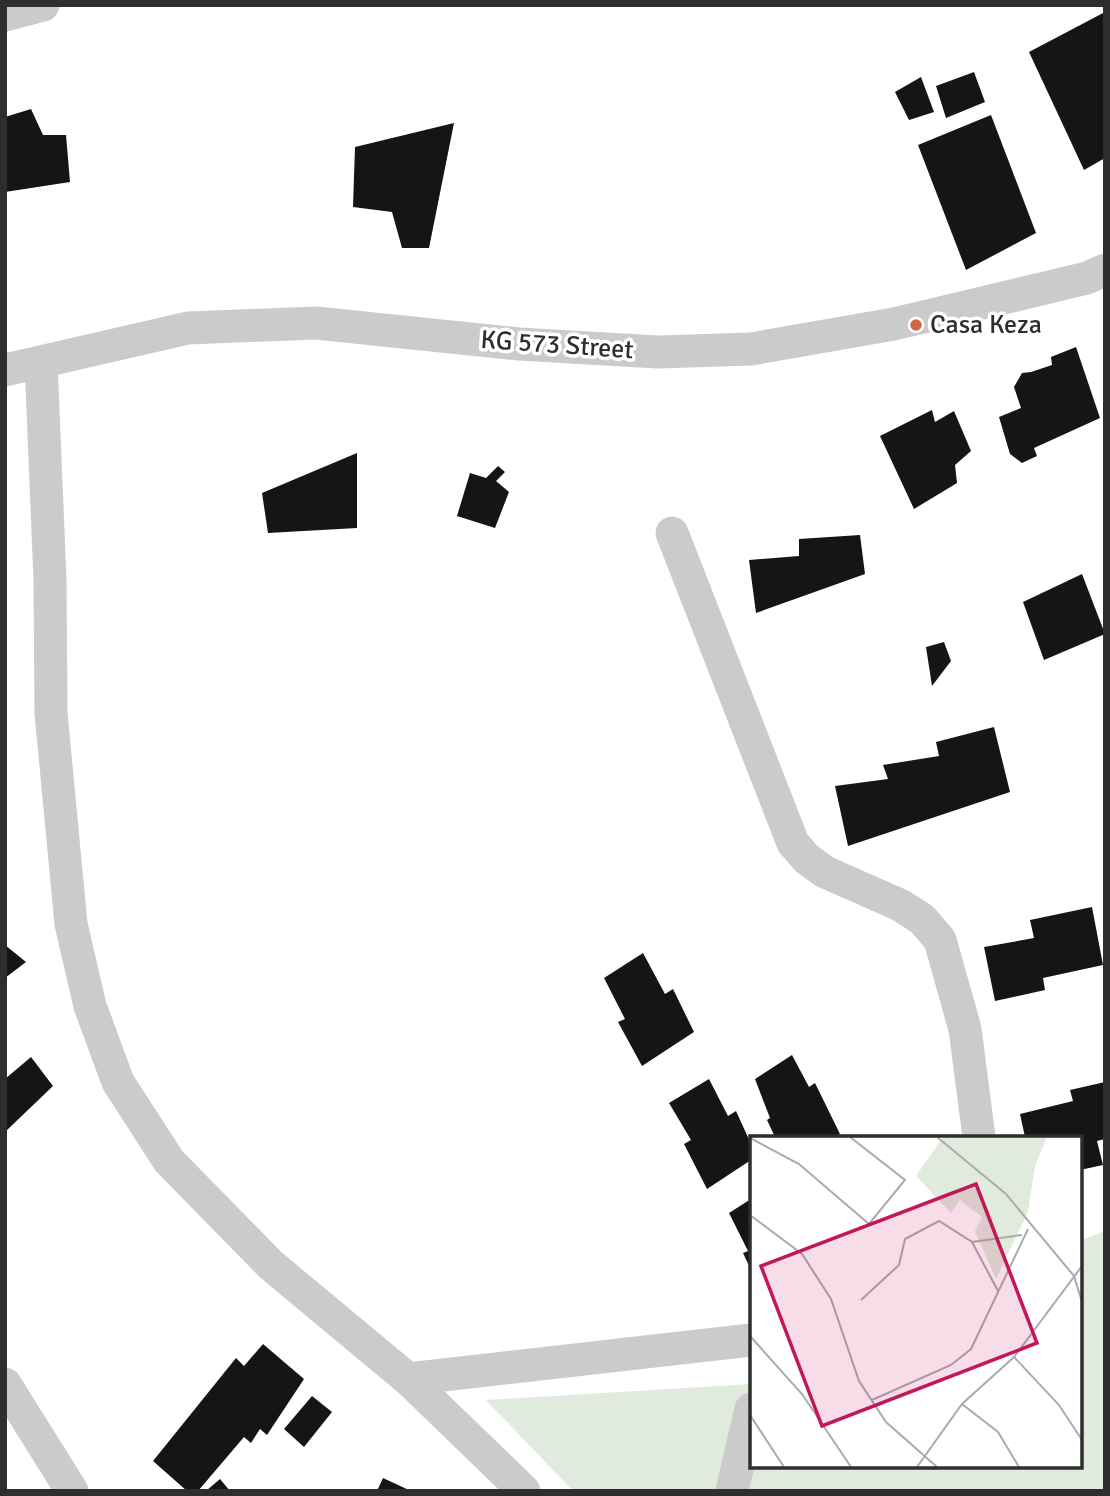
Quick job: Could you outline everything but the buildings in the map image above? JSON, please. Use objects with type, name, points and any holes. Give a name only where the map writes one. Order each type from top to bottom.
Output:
[{"type":"street","points":[[5,15],[43,5]]},
{"type":"street","name":"KG 573 Street","points":[[5,370],[188,328],[316,323],[533,345],[658,352],[751,349],[894,324],[1087,278],[1105,270]]},
{"type":"street","points":[[41,362],[50,580],[51,713],[71,924],[90,1006],[118,1082],[169,1161],[271,1265],[408,1379],[524,1491]]},
{"type":"street","points":[[672,533],[793,843],[807,859],[825,872],[900,905],[922,919],[940,940],[965,1029],[979,1136]]},
{"type":"street","points":[[408,1379],[750,1339]]},
{"type":"street","points":[[5,1384],[72,1491]]},
{"type":"street","points":[[732,1491],[750,1413]]},
{"type":"shaded area","points":[[1105,1231],[1105,1491],[573,1491],[486,1400],[750,1384],[750,1468],[1082,1468],[1082,1240]]},
{"type":"place","name":"Casa Keza","points":[[916,325]]}]
